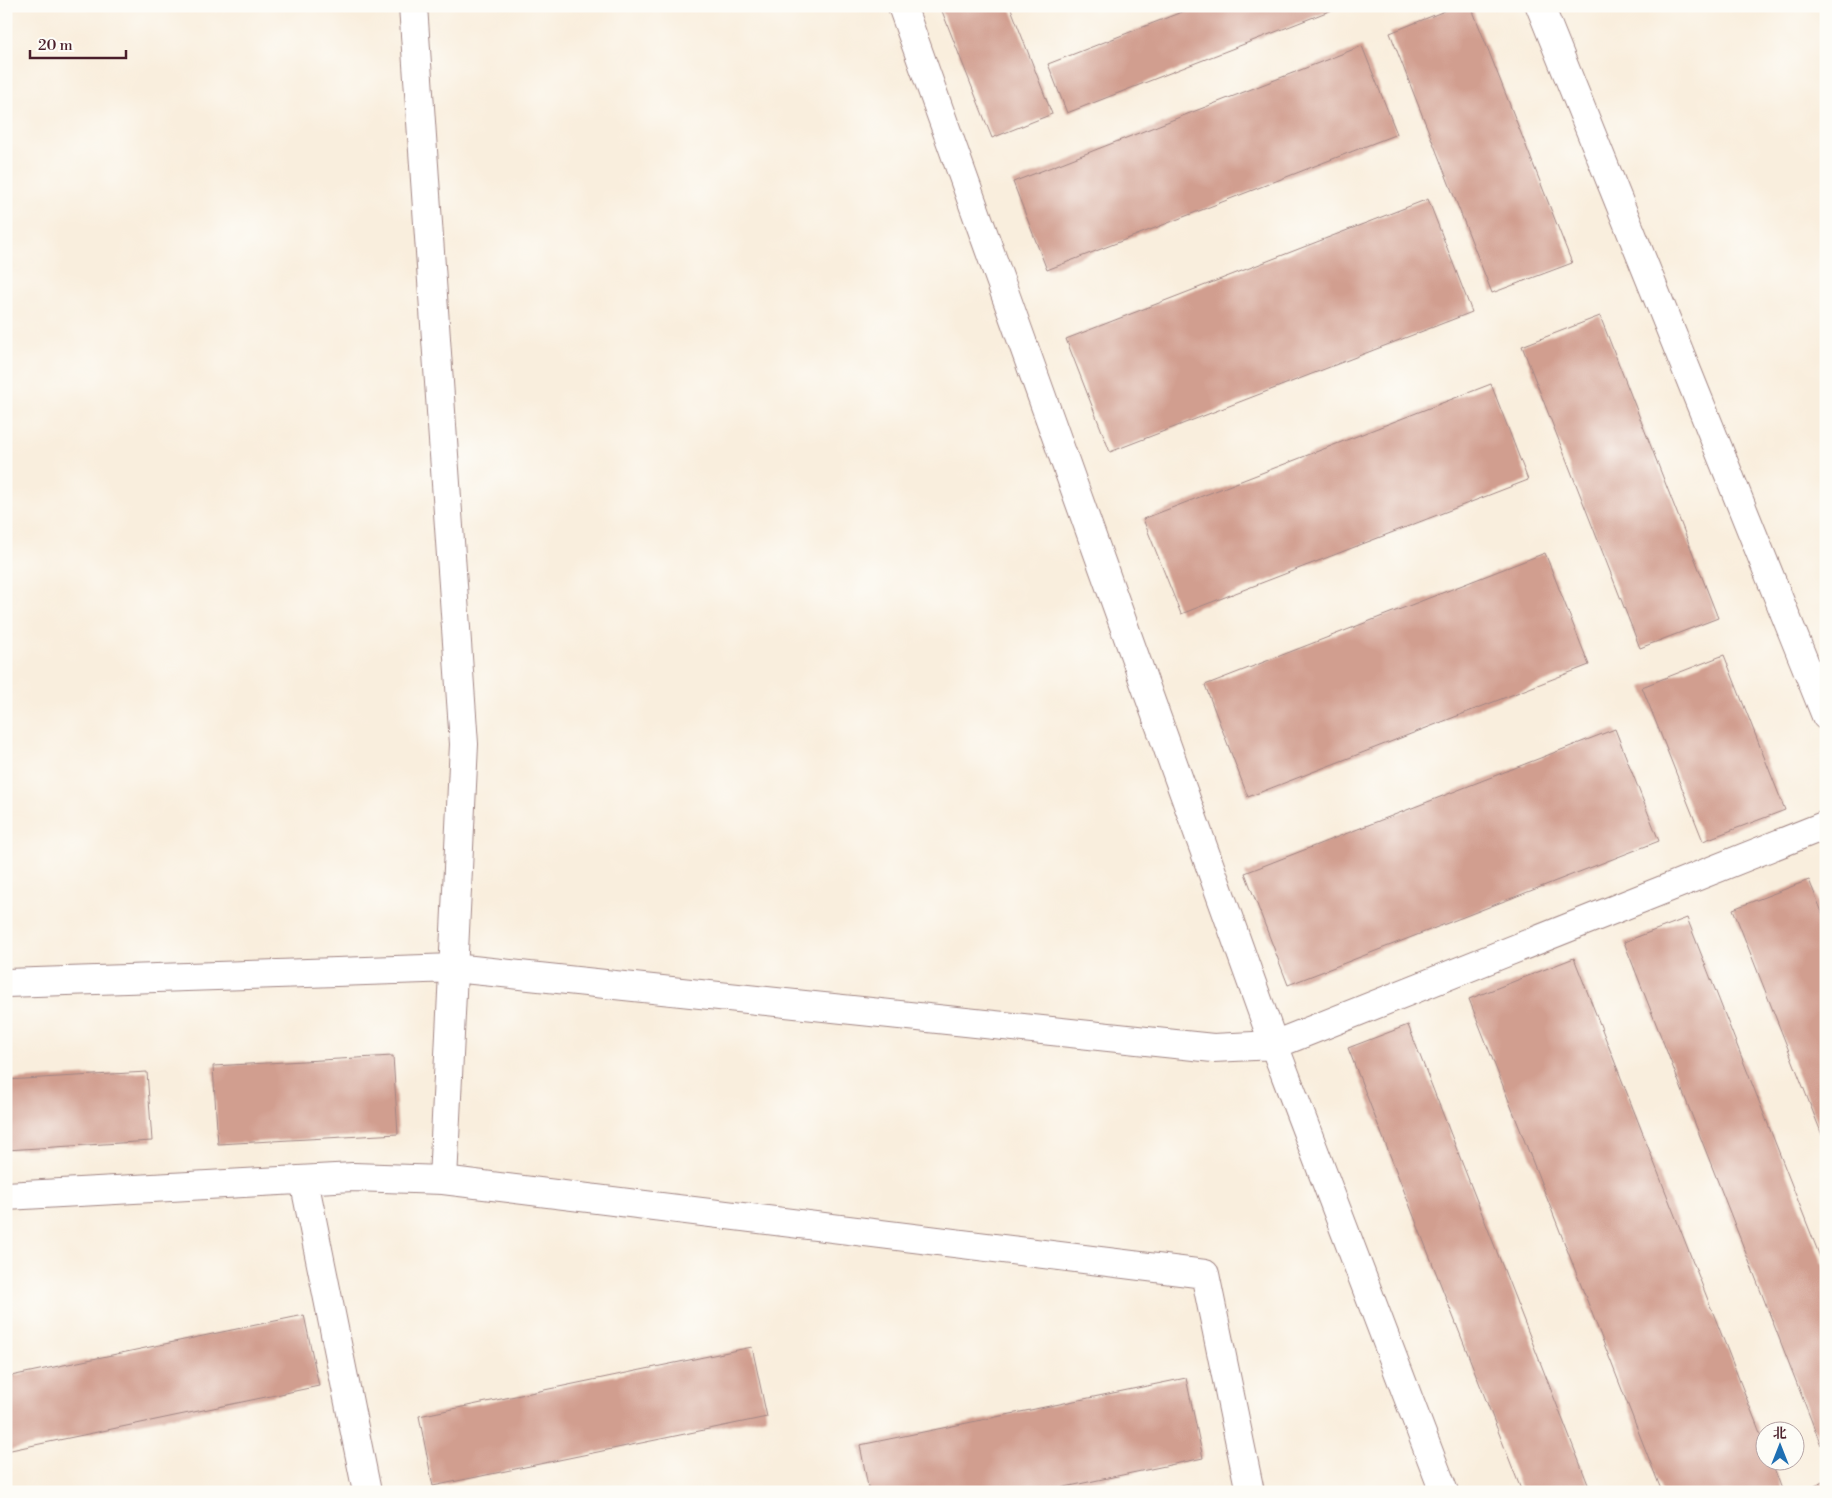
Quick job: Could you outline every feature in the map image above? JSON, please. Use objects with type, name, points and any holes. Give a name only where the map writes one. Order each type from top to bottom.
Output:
[{"type":"street","points":[[413,6],[464,744],[443,1180]]},
{"type":"street","points":[[902,6],[1274,1045],[1444,1492]]},
{"type":"street","points":[[1540,6],[1826,716]]},
{"type":"street","points":[[6,983],[454,968],[1213,1048],[1274,1045],[1826,825]]},
{"type":"street","points":[[6,1196],[353,1177],[443,1180],[1205,1274],[1250,1492]]},
{"type":"street","points":[[304,1180],[367,1492]]},
{"type":"building","points":[[940,6],[1010,6],[1052,114],[992,138]]},
{"type":"building","points":[[1197,6],[1342,6],[1067,113],[1048,64]]},
{"type":"building","points":[[1457,6],[1471,6],[1572,263],[1492,293],[1390,33]]},
{"type":"building","points":[[1362,46],[1397,134],[1047,270],[1013,182]]},
{"type":"building","points":[[1428,199],[1472,312],[1110,452],[1066,339]]},
{"type":"building","points":[[1600,316],[1718,618],[1640,648],[1522,346]]},
{"type":"building","points":[[1491,384],[1528,480],[1181,614],[1143,519]]},
{"type":"building","points":[[1545,553],[1589,665],[1248,797],[1205,685]]},
{"type":"building","points":[[1724,655],[1785,810],[1703,841],[1642,687]]},
{"type":"building","points":[[1615,729],[1659,841],[1288,985],[1245,873]]},
{"type":"building","points":[[1809,880],[1826,922],[1826,1145],[1733,909]]},
{"type":"building","points":[[1687,918],[1826,1272],[1826,1443],[1821,1445],[1624,942]]},
{"type":"building","points":[[1574,958],[1755,1420],[1754,1470],[1775,1470],[1783,1492],[1662,1492],[1469,999]]},
{"type":"building","points":[[1408,1025],[1591,1492],[1522,1492],[1348,1048]]},
{"type":"building","points":[[393,1056],[398,1134],[218,1144],[213,1066]]},
{"type":"building","points":[[147,1072],[152,1141],[6,1150],[6,1080]]},
{"type":"building","points":[[304,1315],[319,1386],[6,1451],[6,1377]]},
{"type":"building","points":[[752,1347],[767,1417],[433,1486],[419,1416]]},
{"type":"building","points":[[1186,1378],[1203,1458],[1041,1492],[869,1492],[860,1445]]},
{"type":"building","points":[[1826,1481],[1826,1492],[1818,1492],[1815,1486]]}]
